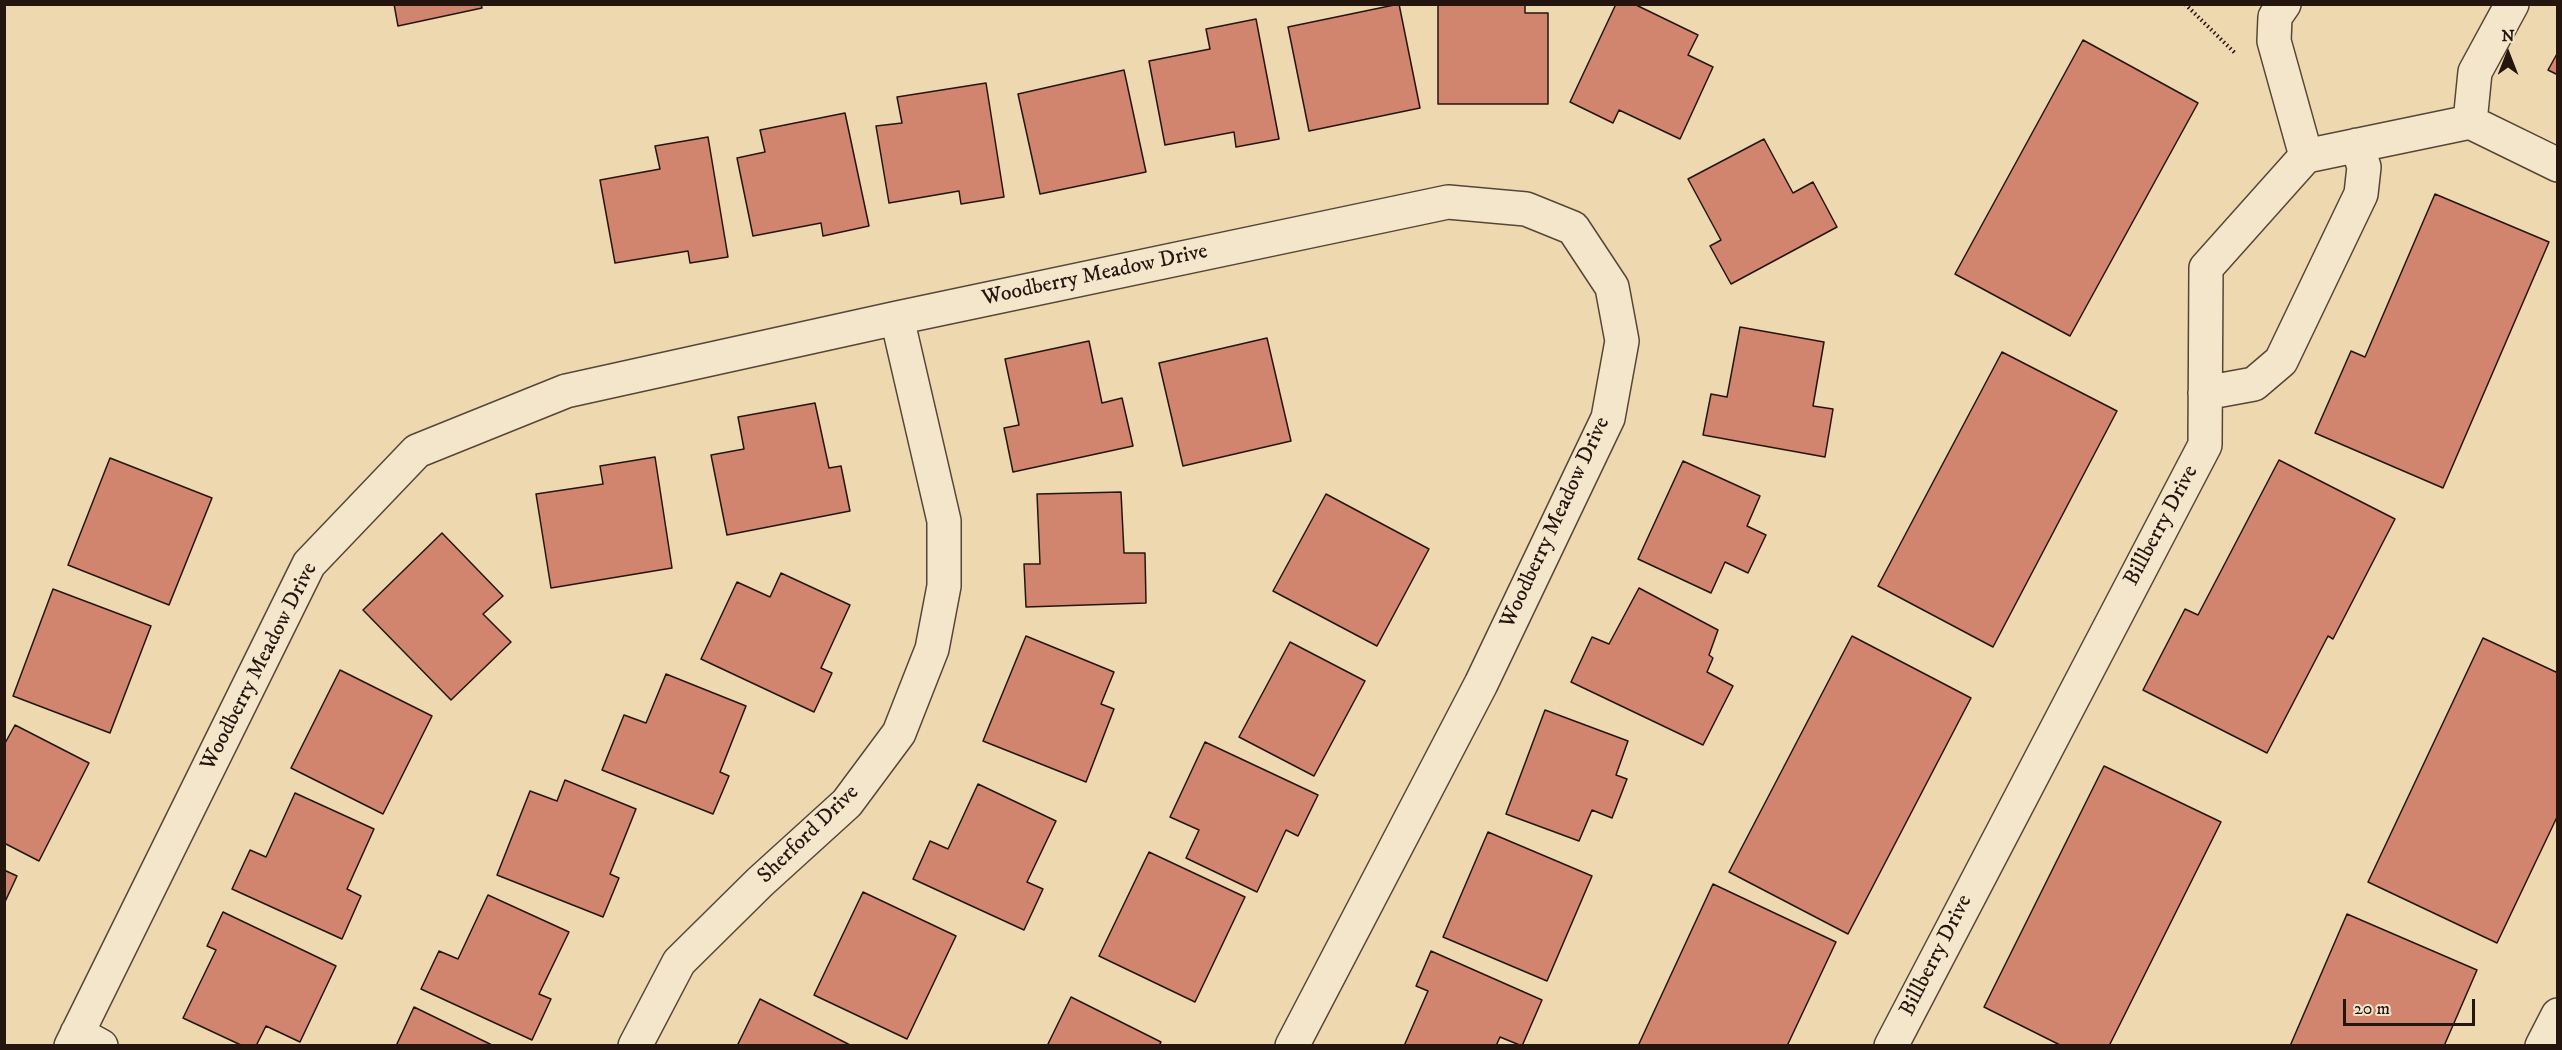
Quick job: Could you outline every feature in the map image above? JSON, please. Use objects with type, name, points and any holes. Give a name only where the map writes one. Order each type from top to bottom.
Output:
[{"type":"street","points":[[2284,4],[2275,17],[2274,41],[2306,156],[2470,122],[2558,165]]},
{"type":"street","points":[[2470,122],[2475,72],[2512,4]]},
{"type":"street","points":[[2205,393],[2254,384],[2281,361],[2361,194],[2364,167],[2357,145]]},
{"type":"street","name":"Billberry Drive","points":[[1891,1046],[2205,445],[2206,268],[2306,156]]},
{"type":"street","name":"Woodberry Meadow Drive","points":[[83,1041],[309,564],[417,451],[567,391],[897,318],[1448,202],[1526,209],[1573,228],[1612,287],[1622,341],[1608,418],[1481,684],[1292,1046]]},
{"type":"street","name":"Sherford Drive","points":[[635,1046],[679,962],[760,882],[847,803],[898,733],[932,649],[944,586],[944,521],[897,318]]},
{"type":"street","points":[[2542,1046],[2558,1015]]},
{"type":"path","points":[[2185,4],[2241,59]]},
{"type":"building","points":[[394,4],[481,4],[482,8],[398,26]]},
{"type":"building","points":[[1399,4],[1420,108],[1309,131],[1288,27]]},
{"type":"building","points":[[1438,4],[1525,4],[1525,13],[1548,13],[1548,104],[1438,104]]},
{"type":"building","points":[[1616,4],[1634,4],[1698,35],[1688,55],[1713,67],[1680,139],[1619,110],[1613,123],[1570,102]]},
{"type":"building","points":[[1256,19],[1279,139],[1236,147],[1234,132],[1165,145],[1149,61],[1210,49],[1206,29]]},
{"type":"building","points":[[2083,40],[2198,103],[2070,336],[1955,274]]},
{"type":"building","points":[[2558,52],[2558,75],[2548,70]]},
{"type":"building","points":[[1124,70],[1146,172],[1040,194],[1018,94]]},
{"type":"building","points":[[986,83],[1004,197],[961,204],[959,191],[889,203],[876,126],[902,123],[897,97]]},
{"type":"building","points":[[845,113],[869,226],[823,236],[821,223],[753,236],[737,158],[765,152],[760,130]]},
{"type":"building","points":[[708,137],[728,257],[690,263],[688,251],[615,263],[600,180],[660,169],[655,146]]},
{"type":"building","points":[[1764,139],[1793,193],[1813,182],[1837,227],[1731,284],[1710,246],[1721,240],[1688,179]]},
{"type":"building","points":[[2435,194],[2549,242],[2443,488],[2315,433],[2351,351],[2365,357]]},
{"type":"building","points":[[1740,327],[1824,342],[1813,406],[1833,409],[1825,457],[1703,435],[1711,394],[1727,397]]},
{"type":"building","points":[[1267,338],[1291,441],[1183,466],[1159,363]]},
{"type":"building","points":[[1089,341],[1102,403],[1122,398],[1133,446],[1013,472],[1004,428],[1019,425],[1005,359]]},
{"type":"building","points":[[2002,352],[2117,411],[1993,647],[1878,586]]},
{"type":"building","points":[[815,403],[829,468],[841,466],[850,511],[727,535],[711,455],[744,449],[738,417]]},
{"type":"building","points":[[655,457],[672,568],[551,588],[536,494],[603,484],[600,466]]},
{"type":"building","points":[[110,458],[212,498],[169,605],[68,565]]},
{"type":"building","points":[[2279,460],[2395,519],[2333,639],[2328,636],[2267,753],[2143,690],[2185,609],[2198,615]]},
{"type":"building","points":[[1683,461],[1760,496],[1747,526],[1766,535],[1748,573],[1725,562],[1711,593],[1638,559]]},
{"type":"building","points":[[1121,492],[1124,553],[1145,553],[1146,603],[1026,607],[1024,564],[1040,564],[1037,494]]},
{"type":"building","points":[[1326,494],[1429,549],[1377,646],[1273,591]]},
{"type":"building","points":[[442,533],[503,596],[483,614],[511,642],[451,700],[363,610]]},
{"type":"building","points":[[781,573],[850,605],[821,668],[832,673],[814,712],[701,659],[737,582],[770,597]]},
{"type":"building","points":[[1639,588],[1718,630],[1709,655],[1713,658],[1707,672],[1733,686],[1703,745],[1571,682],[1592,637],[1609,644]]},
{"type":"building","points":[[53,589],[151,626],[110,733],[13,696]]},
{"type":"building","points":[[1026,636],[1114,672],[1101,704],[1114,709],[1086,782],[983,741]]},
{"type":"building","points":[[1852,636],[1971,698],[1848,934],[1729,872]]},
{"type":"building","points":[[2483,638],[2558,673],[2558,815],[2497,943],[2368,882]]},
{"type":"building","points":[[1290,642],[1365,681],[1314,776],[1239,737]]},
{"type":"building","points":[[340,670],[432,716],[383,814],[291,768]]},
{"type":"building","points":[[666,674],[746,706],[720,772],[729,776],[713,814],[602,770],[624,715],[646,723]]},
{"type":"building","points":[[1545,710],[1628,741],[1616,775],[1627,779],[1612,818],[1592,810],[1579,841],[1506,814]]},
{"type":"building","points":[[15,725],[89,763],[39,861],[4,843],[4,745]]},
{"type":"building","points":[[1205,742],[1318,795],[1298,836],[1286,830],[1257,892],[1186,858],[1199,830],[1170,817]]},
{"type":"building","points":[[2104,766],[2221,822],[2109,1046],[2062,1046],[1984,1007]]},
{"type":"building","points":[[565,780],[636,809],[610,874],[619,878],[603,917],[497,875],[530,791],[557,801]]},
{"type":"building","points":[[978,784],[1056,821],[1027,882],[1043,889],[1024,930],[913,879],[930,841],[948,849]]},
{"type":"building","points":[[295,793],[374,829],[347,889],[361,896],[342,939],[232,889],[250,850],[266,857]]},
{"type":"building","points":[[1488,832],[1592,876],[1547,981],[1443,937]]},
{"type":"building","points":[[1149,852],[1245,897],[1195,1002],[1099,956]]},
{"type":"building","points":[[4,870],[17,876],[4,904]]},
{"type":"building","points":[[1713,884],[1836,942],[1787,1046],[1638,1046]]},
{"type":"building","points":[[863,892],[956,936],[907,1039],[814,995]]},
{"type":"building","points":[[488,895],[569,932],[539,994],[551,999],[532,1040],[421,989],[439,951],[458,959]]},
{"type":"building","points":[[223,912],[336,966],[300,1042],[266,1026],[256,1046],[243,1046],[183,1018],[216,950],[207,946]]},
{"type":"building","points":[[2347,914],[2477,970],[2444,1046],[2290,1046]]},
{"type":"building","points":[[1431,951],[1542,1000],[1522,1046],[1500,1037],[1496,1046],[1404,1046],[1428,991],[1416,986]]},
{"type":"building","points":[[1071,997],[1161,1042],[1159,1046],[1047,1046]]},
{"type":"building","points":[[760,999],[852,1046],[737,1046]]},
{"type":"building","points":[[414,1007],[494,1046],[396,1046]]}]
